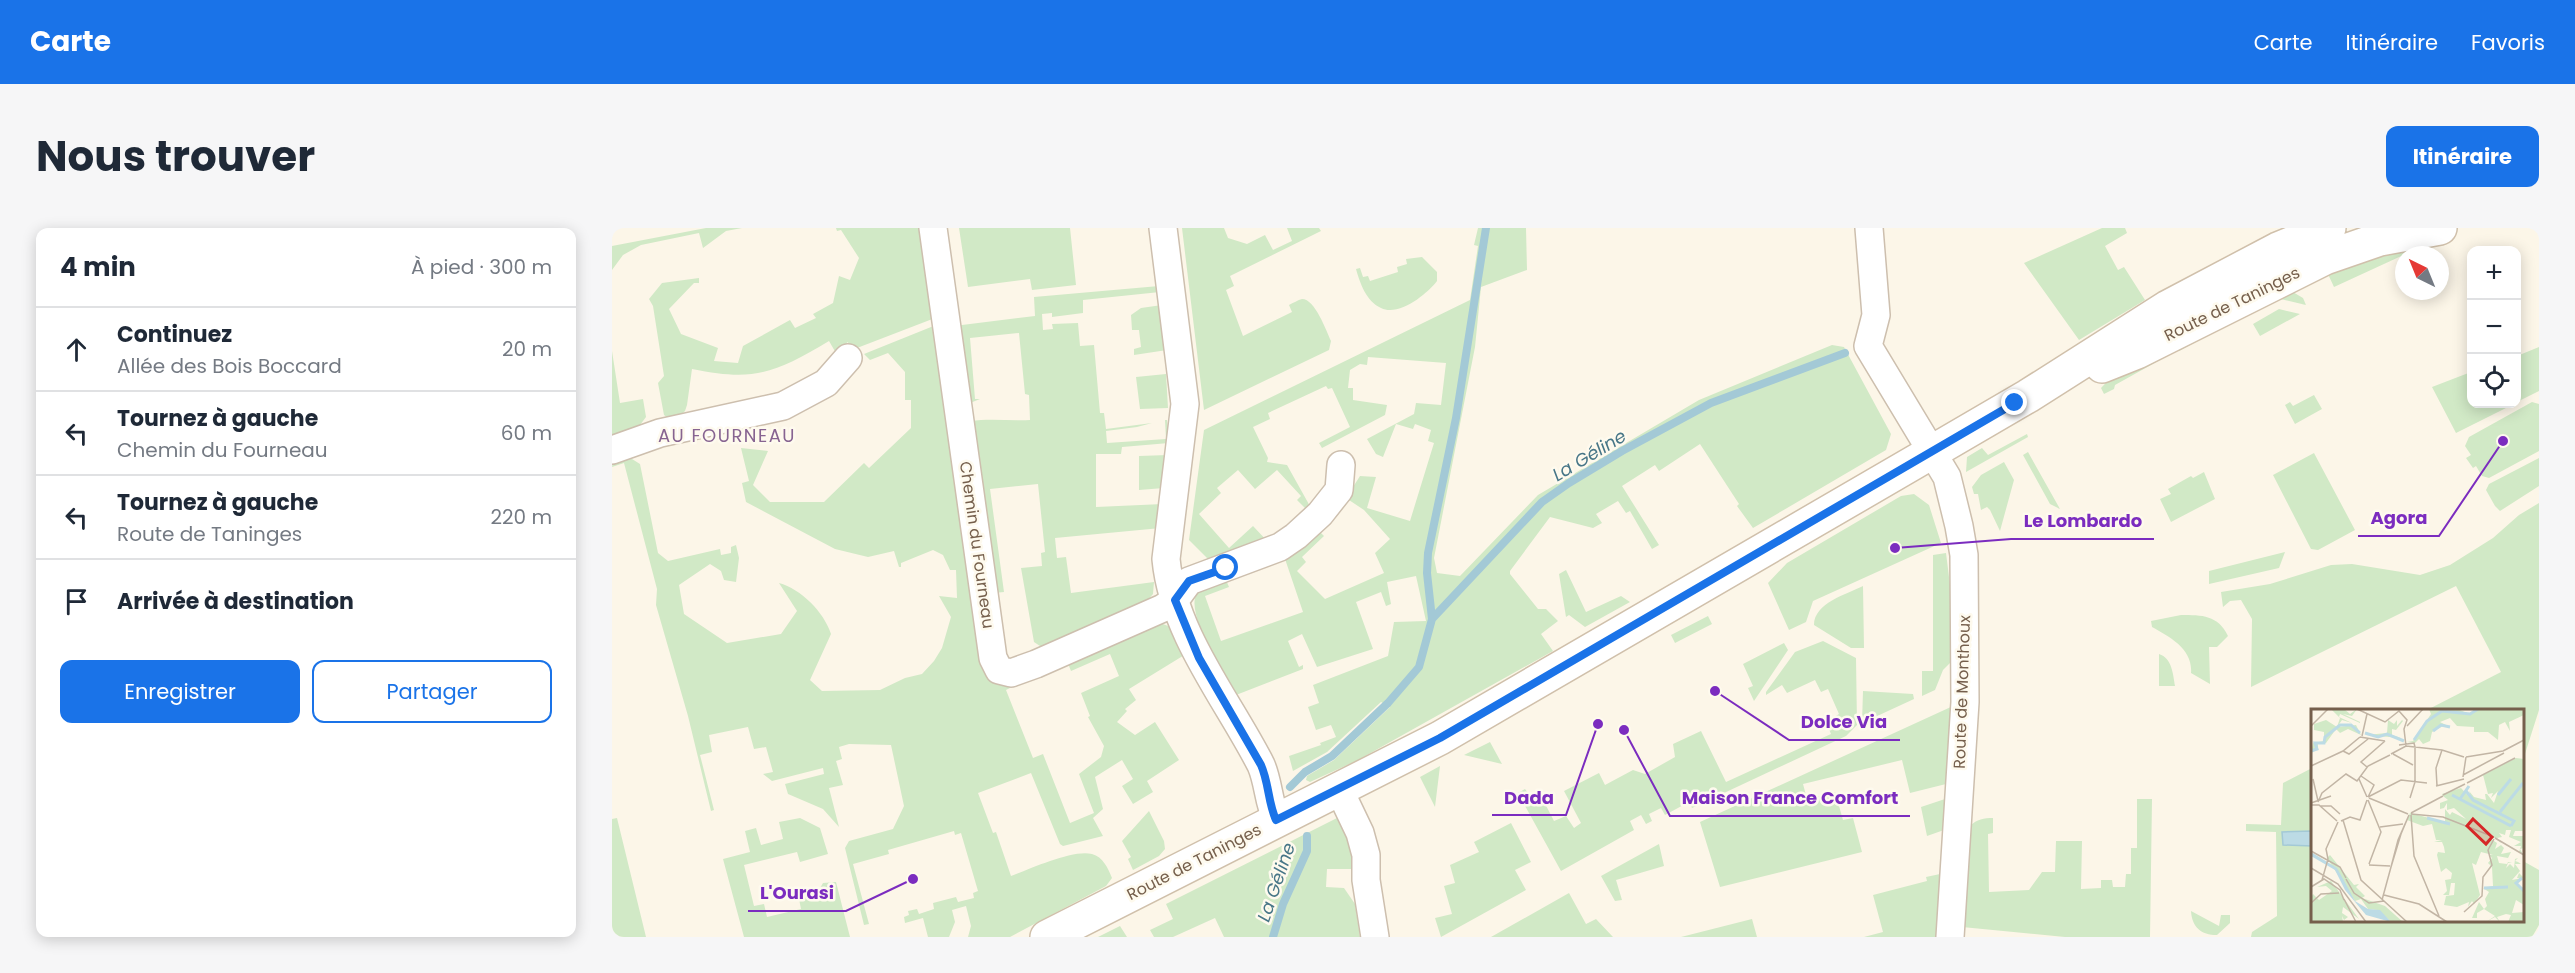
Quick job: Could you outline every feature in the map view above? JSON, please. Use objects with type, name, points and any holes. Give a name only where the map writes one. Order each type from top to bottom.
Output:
[{"type":"main road","name":"Route de Taninges","points":[[1047,937],[1440,738],[2028,396],[2168,307],[2278,249],[2329,228]]},
{"type":"main road","name":"Route de Taninges","points":[[2028,396],[2137,352],[2325,258],[2380,239],[2440,228]]},
{"type":"street","name":"Chemin du Fourneau","points":[[933,228],[995,665],[999,670],[1011,673],[1036,664],[1163,608],[1175,600]]},
{"type":"street","points":[[1163,228],[1185,404],[1166,560],[1168,578],[1199,658],[1267,778],[1271,810],[1276,820]]},
{"type":"street","name":"Route de Monthoux","points":[[1869,228],[1876,315],[1869,346],[1949,484],[1964,555],[1965,702],[1950,937]]},
{"type":"street","points":[[612,450],[660,433],[783,406],[826,383],[848,358]]},
{"type":"street","points":[[1175,600],[1189,581],[1280,547],[1296,536],[1320,514],[1339,490],[1341,465]]},
{"type":"street","points":[[1339,789],[1360,833],[1366,855],[1366,880],[1375,937]]},
{"type":"green space","points":[[706,228],[742,228],[726,231],[703,248],[699,233],[641,245],[623,255],[612,270],[612,246]]},
{"type":"green space","points":[[836,228],[922,228],[935,318],[857,348],[847,342],[845,356],[840,360],[829,341],[794,361],[764,372],[732,375],[692,369],[685,411],[677,419],[664,415],[658,383],[664,376],[653,306],[649,299],[662,283],[699,278],[699,283],[694,283],[669,309],[681,334],[718,348],[714,361],[738,363],[743,346],[790,320],[795,328],[816,318],[813,314],[833,303],[839,276],[850,280],[859,258],[841,230],[837,231]]},
{"type":"green space","points":[[959,228],[1070,228],[1076,285],[1032,290],[1030,279],[968,287]]},
{"type":"green space","points":[[1182,228],[1224,228],[1228,238],[1247,244],[1265,235],[1273,250],[1292,241],[1287,228],[1319,228],[1321,231],[1230,276],[1234,286],[1226,290],[1243,336],[1292,312],[1289,305],[1302,299],[1307,300],[1316,309],[1331,341],[1329,350],[1204,410]]},
{"type":"green space","points":[[1478,228],[1526,228],[1527,270],[1481,287],[1475,347],[1434,558],[1437,573],[1460,576],[1538,495],[1699,400],[1832,345],[1844,347],[1891,434],[1886,450],[1753,528],[1700,444],[1659,471],[1655,465],[1622,486],[1659,545],[1652,549],[1630,511],[1626,513],[1618,501],[1596,514],[1602,523],[1593,528],[1550,517],[1510,574],[1538,609],[1546,609],[1558,621],[1541,634],[1553,651],[1358,760],[1310,782],[1306,780],[1307,776],[1334,760],[1390,707],[1381,702],[1327,752],[1293,771],[1289,756],[1336,737],[1331,725],[1316,730],[1308,707],[1319,703],[1313,685],[1388,656],[1394,622],[1426,621],[1416,576],[1387,582],[1391,604],[1386,606],[1381,592],[1356,602],[1373,649],[1317,667],[1302,634],[1288,641],[1299,667],[1303,665],[1303,669],[1236,695],[1208,645],[1196,615],[1194,603],[1197,594],[1206,587],[1226,580],[1229,587],[1205,596],[1221,641],[1303,612],[1284,556],[1319,531],[1324,536],[1302,557],[1306,562],[1297,571],[1325,599],[1384,573],[1375,553],[1390,539],[1364,510],[1346,498],[1360,476],[1376,477],[1367,508],[1410,521],[1434,443],[1428,441],[1431,430],[1415,424],[1413,429],[1396,424],[1383,457],[1376,454],[1367,439],[1414,414],[1416,403],[1441,405],[1446,363],[1368,357],[1367,365],[1360,364],[1350,370],[1348,388],[1353,388],[1353,400],[1387,405],[1385,415],[1322,448],[1319,443],[1350,427],[1332,388],[1328,389],[1326,386],[1268,413],[1270,419],[1253,427],[1268,458],[1267,462],[1287,465],[1311,508],[1307,510],[1297,500],[1301,496],[1277,470],[1255,489],[1238,470],[1217,488],[1221,493],[1199,514],[1229,548],[1253,526],[1269,543],[1212,563],[1189,540],[1204,430],[1470,300],[1478,246],[1474,245]]},
{"type":"green space","points":[[2102,228],[2125,228],[2127,233],[2105,246],[2118,270],[2124,267],[2145,300],[2079,340],[2024,263]]},
{"type":"green space","points":[[2448,242],[2433,246],[2420,246]]},
{"type":"green space","points":[[2395,250],[2395,259],[2334,287],[2327,272]]},
{"type":"green space","points":[[1422,257],[1437,272],[1437,281],[1427,292],[1412,303],[1396,309],[1381,308],[1371,301],[1356,269],[1360,268],[1363,277],[1368,276],[1370,281],[1398,272],[1397,267],[1407,264],[1406,259]]},
{"type":"green space","points":[[1159,286],[1160,292],[1083,300],[1083,313],[1052,317],[1052,313],[1042,314],[1043,330],[1053,329],[1052,324],[1078,323],[1080,346],[1094,345],[1100,413],[1104,413],[1106,429],[1152,423],[1106,431],[1107,443],[1166,439],[1165,420],[1167,420],[1169,443],[1122,447],[1121,454],[1096,454],[1096,507],[1163,504],[1161,528],[1055,538],[1057,558],[1066,557],[1071,593],[1154,582],[1153,594],[1139,610],[1046,650],[1034,642],[1021,568],[1042,566],[1041,553],[1045,552],[1038,484],[990,489],[1004,592],[994,593],[970,421],[1030,420],[1029,395],[1025,394],[1019,333],[970,338],[975,399],[980,399],[965,405],[954,326],[1035,316],[1034,297]]},
{"type":"green space","points":[[2286,288],[2303,298],[2306,305],[2276,298]]},
{"type":"green space","points":[[1162,305],[1167,350],[1134,355],[1134,349],[1141,347],[1139,330],[1132,330],[1131,315],[1141,308]]},
{"type":"green space","points":[[2279,309],[2300,314],[2260,336],[2253,324]]},
{"type":"green space","points":[[2233,322],[2115,385],[2114,389],[2104,394],[2101,388],[2123,365]]},
{"type":"green space","points":[[936,325],[988,680],[1005,685],[1048,669],[1006,690],[1033,758],[1043,754],[1070,823],[1094,813],[1079,774],[1101,757],[1104,746],[1088,717],[1090,716],[1081,693],[1119,676],[1110,654],[1071,671],[1067,661],[1160,623],[1171,627],[1186,654],[1129,689],[1136,700],[1125,709],[1127,711],[1117,722],[1135,735],[1155,722],[1179,760],[1147,781],[1153,792],[1133,804],[1122,786],[1133,779],[1122,760],[1095,777],[1103,809],[1093,818],[1103,836],[1063,846],[1060,844],[1031,773],[978,793],[993,833],[996,832],[1011,876],[1052,860],[1084,853],[1092,854],[1102,860],[1112,878],[1106,886],[1010,937],[968,937],[971,926],[966,906],[952,910],[955,922],[949,937],[928,937],[923,918],[905,923],[904,917],[909,915],[908,911],[917,909],[919,914],[934,909],[933,903],[956,897],[958,902],[974,898],[973,893],[978,891],[961,833],[955,835],[954,831],[888,850],[889,854],[853,864],[869,924],[864,925],[845,848],[849,841],[893,829],[904,806],[891,745],[849,744],[839,747],[842,759],[836,761],[843,785],[829,788],[839,827],[823,809],[788,794],[785,784],[824,774],[823,768],[772,781],[763,774],[773,772],[766,747],[754,749],[748,727],[709,735],[712,752],[700,755],[714,810],[711,811],[688,716],[656,605],[657,589],[624,463],[612,467],[613,460],[632,459],[640,464],[658,553],[668,561],[720,549],[721,555],[731,553],[731,547],[736,545],[739,558],[736,582],[724,580],[721,571],[710,564],[679,585],[684,614],[727,643],[781,634],[797,611],[779,583],[795,590],[811,602],[828,626],[831,634],[810,680],[822,691],[880,690],[905,678],[922,674],[942,648],[951,617],[939,596],[957,598],[956,570],[950,570],[943,555],[933,550],[901,563],[899,567],[894,551],[868,557],[835,549],[746,502],[742,483],[749,481],[741,448],[768,451],[753,485],[770,502],[824,502],[864,463],[869,468],[911,428],[911,400],[905,400],[905,372],[888,353],[870,360],[864,354]]},
{"type":"green space","points":[[2539,347],[2539,391],[2521,400],[2521,354]]},
{"type":"green space","points":[[612,351],[620,403],[643,399],[646,417],[640,425],[612,435]]},
{"type":"green space","points":[[1166,374],[1168,408],[1140,409],[1136,377]]},
{"type":"green space","points":[[2467,374],[2467,408],[2506,408],[2456,433],[2432,387]]},
{"type":"green space","points":[[2314,395],[2322,409],[2295,424],[2285,405],[2290,402],[2293,406]]},
{"type":"green space","points":[[2532,402],[2539,404],[2539,451],[2489,478],[2482,476],[2476,466],[2473,468],[2466,458],[2471,455],[2465,446],[2469,437]]},
{"type":"green space","points":[[2027,434],[2028,437],[1966,472],[1967,457],[1982,448],[1988,455]]},
{"type":"green space","points":[[2028,452],[2060,509],[2050,504],[2023,455]]},
{"type":"green space","points":[[2314,453],[2355,530],[2318,550],[2311,549],[2273,475]]},
{"type":"green space","points":[[1168,455],[1164,488],[1139,490],[1139,456]]},
{"type":"green space","points":[[2539,458],[2539,486],[2500,511],[2486,490],[2489,484]]},
{"type":"green space","points":[[2004,462],[2014,480],[2000,531],[1990,510],[1987,507],[1981,510],[1978,494],[1974,494],[1972,487],[1981,475]]},
{"type":"green space","points":[[2204,472],[2215,499],[2171,522],[2160,499],[2171,494],[2168,489],[2191,476],[2193,478]]},
{"type":"green space","points":[[1914,494],[1929,505],[1941,543],[1813,601],[1806,622],[1789,630],[1768,583],[1787,563],[1901,496]]},
{"type":"green space","points":[[2539,503],[2539,710],[2524,757],[2524,709],[2429,709],[2501,672],[2456,586],[2251,687],[2252,619],[2241,600],[2230,601],[2223,607],[2221,592],[2270,584],[2331,565],[2352,564],[2420,575],[2450,565],[2493,538],[2519,515]]},
{"type":"green space","points":[[2285,552],[2279,568],[2209,584],[2209,571]]},
{"type":"green space","points":[[1946,553],[1950,585],[1951,662],[1943,670],[1935,690],[1922,696],[1922,671],[1933,671],[1933,555]]},
{"type":"green space","points":[[1566,570],[1586,612],[1621,596],[1630,602],[1585,627],[1569,615],[1566,617],[1559,574]]},
{"type":"green space","points":[[1863,586],[1864,648],[1851,648],[1814,625],[1815,617],[1832,600]]},
{"type":"green space","points":[[2181,615],[2202,616],[2214,620],[2228,636],[2217,647],[2209,647],[2210,684],[2191,673],[2188,657],[2179,645],[2152,627],[2151,621]]},
{"type":"green space","points":[[1708,616],[1712,624],[1675,643],[1671,635]]},
{"type":"green space","points":[[1823,641],[1856,658],[1857,725],[1846,736],[1692,808],[1689,802],[1665,815],[1661,808],[1649,814],[1652,821],[1646,824],[1641,815],[1630,821],[1634,830],[1561,871],[1518,793],[1525,789],[1531,797],[1541,796],[1554,821],[1566,816],[1574,828],[1581,823],[1564,791],[1599,773],[1605,785],[1633,770],[1645,774],[1675,757],[1673,744],[1701,731],[1726,782],[1831,734],[1826,722],[1839,714],[1828,689],[1821,692],[1815,680],[1787,693],[1782,685],[1766,695],[1795,652]]},
{"type":"green space","points":[[1784,643],[1788,650],[1754,701],[1748,688],[1753,686],[1743,664]]},
{"type":"green space","points":[[2159,654],[2169,663],[2175,686],[2159,686]]},
{"type":"green space","points":[[1863,691],[1913,694],[1914,699],[1862,723]]},
{"type":"green space","points":[[1953,706],[1946,784],[1910,793],[1902,760],[1803,784],[1807,799],[1835,792],[1843,820],[1853,818],[1862,852],[1720,887],[1700,822]]},
{"type":"green space","points":[[1490,742],[1502,764],[1464,755]]},
{"type":"green space","points":[[1440,766],[1435,807],[1420,777]]},
{"type":"green space","points":[[2311,769],[2311,922],[2524,922],[2524,862],[2539,870],[2539,925],[2532,937],[2251,937],[2252,932],[2277,916],[2276,832],[2246,831],[2246,824],[2281,825],[2283,783]]},
{"type":"green space","points":[[1945,799],[1944,830],[1927,836],[1921,807]]},
{"type":"green space","points":[[2137,799],[2152,799],[2150,937],[2065,937],[1962,927],[1970,826],[1981,819],[1993,818],[1993,833],[1988,834],[1989,892],[2029,890],[2042,872],[2055,872],[2056,841],[2082,841],[2081,889],[2101,888],[2101,880],[2112,880],[2113,887],[2125,887],[2126,874],[2131,874],[2131,848],[2137,848]]},
{"type":"green space","points":[[1149,811],[1164,841],[1165,849],[1159,856],[1133,870],[1128,859],[1131,857],[1122,841]]},
{"type":"green space","points":[[1341,816],[1353,834],[1356,869],[1327,869],[1326,887],[1344,888],[1355,904],[1360,937],[1224,937],[1215,918],[1173,937],[1154,937],[1150,930],[1173,919],[1166,904]]},
{"type":"green space","points":[[617,818],[646,937],[612,937],[612,819]]},
{"type":"green space","points":[[800,818],[820,828],[828,854],[800,862],[797,852],[744,865],[754,906],[764,904],[767,917],[801,909],[799,899],[819,890],[823,883],[836,882],[850,937],[744,937],[723,859],[750,852],[745,831],[756,828],[761,845],[783,839],[779,822]]},
{"type":"green space","points":[[1511,823],[1531,862],[1515,870],[1526,890],[1441,937],[1435,918],[1452,914],[1444,886],[1455,883],[1450,865],[1479,852],[1474,842]]},
{"type":"green space","points":[[1659,844],[1664,866],[1616,880],[1622,900],[1615,901],[1601,876]]},
{"type":"green space","points":[[1940,874],[1938,922],[1940,937],[1864,937],[1883,932],[1873,895],[1927,881],[1926,877]]},
{"type":"green space","points":[[1569,893],[1586,924],[1596,919],[1613,937],[1491,937]]},
{"type":"green space","points":[[2191,911],[2219,926],[2221,915],[2230,915],[2230,923],[2217,935],[2206,934],[2195,926]]},
{"type":"green space","points":[[1752,919],[1757,937],[1681,937]]},
{"type":"green space","points":[[1120,926],[1127,937],[1098,937]]},
{"type":"water","points":[[2311,831],[2311,846],[2283,845],[2282,832]]},
{"type":"waterway","points":[[1432,619],[1427,573],[1428,553],[1456,418],[1486,228]]},
{"type":"waterway","name":"La Géline","points":[[1290,787],[1305,772],[1332,756],[1388,703],[1419,667],[1432,619],[1542,502],[1622,451],[1711,403],[1845,353]]},
{"type":"waterway","name":"La Géline","points":[[1273,937],[1283,904],[1307,851],[1307,836]]},
{"type":"place","name":"Agora","points":[[2503,441]]},
{"type":"place","name":"Le Lombardo","points":[[1895,548]]},
{"type":"place","name":"Dolce Via","points":[[1715,691]]},
{"type":"place","name":"Dada","points":[[1598,724]]},
{"type":"place","name":"Maison France Comfort","points":[[1624,730]]},
{"type":"place","name":"L'Ourasi","points":[[913,879]]},
{"type":"district","name":"AU FOURNEAU","points":[[727,435]]},
{"type":"route","points":[[1226,568],[1189,581],[1175,600],[1199,658],[1267,778],[1271,810],[1276,820],[1440,738],[1636,626],[2015,403]]}]
